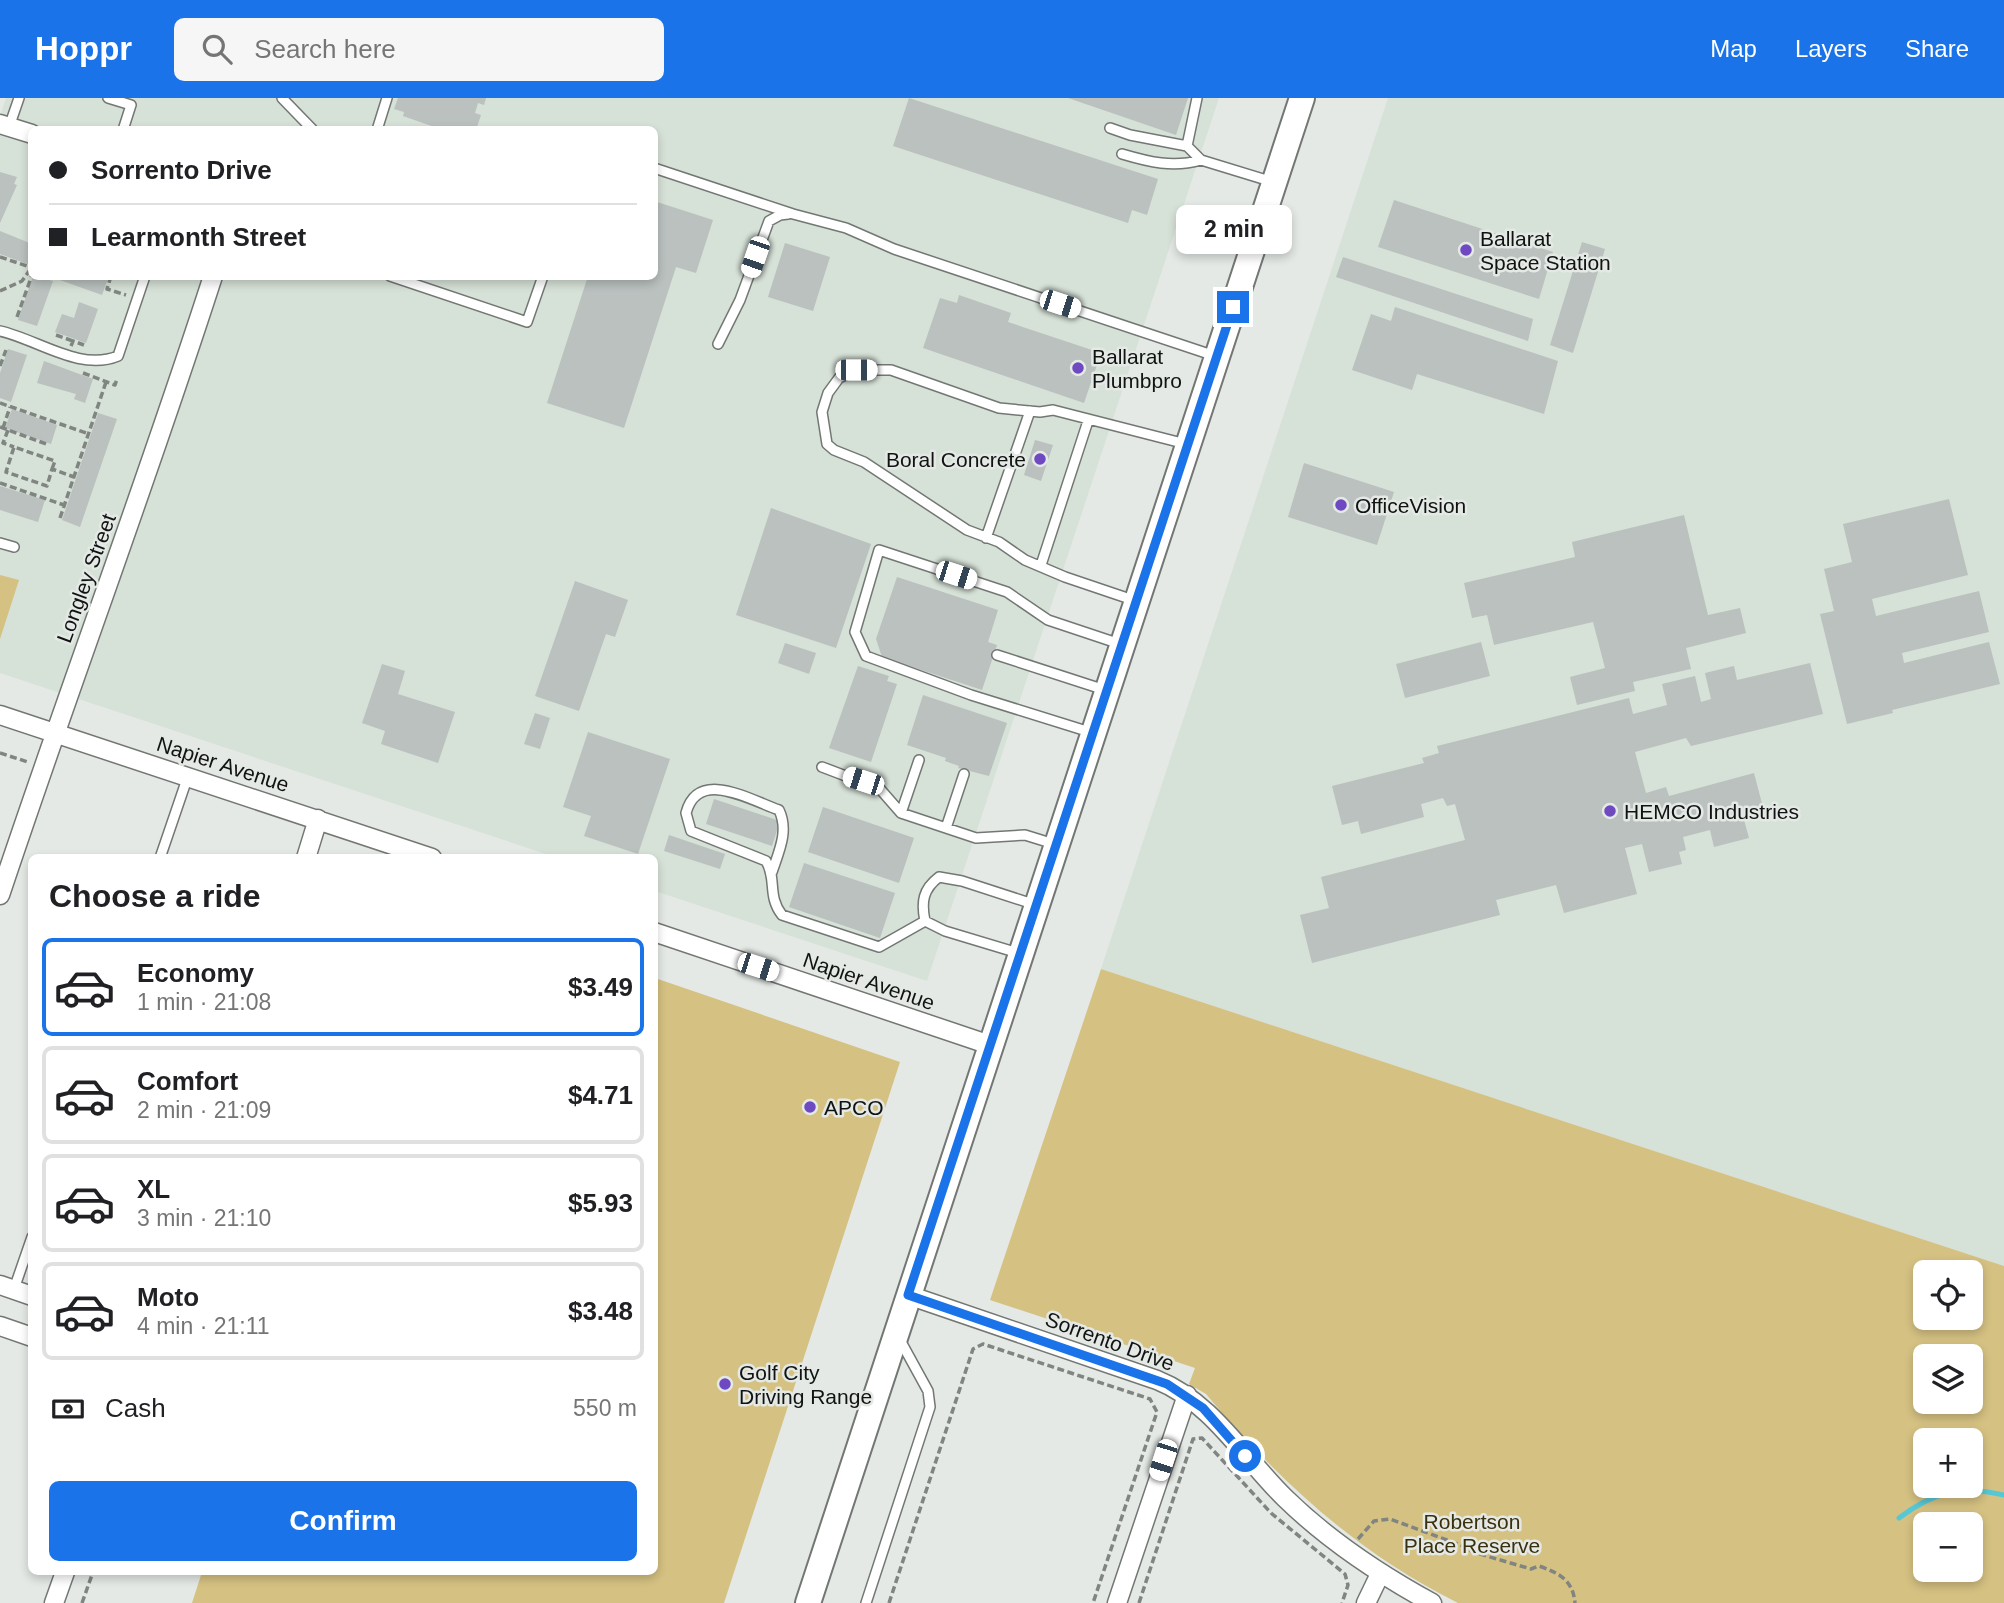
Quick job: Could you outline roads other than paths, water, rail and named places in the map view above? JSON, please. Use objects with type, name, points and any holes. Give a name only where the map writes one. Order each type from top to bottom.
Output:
[{"type":"street","points":[[808,1603],[898,1336],[908,1295],[1302,98]]},
{"type":"street","points":[[5,126],[28,133]]},
{"type":"street","name":"Longley Street","points":[[0,895],[54,733],[169,414],[212,280]]},
{"type":"street","name":"Napier Avenue","points":[[0,715],[420,854]]},
{"type":"street","points":[[307,854],[318,819]]},
{"type":"street","name":"Napier Avenue","points":[[658,933],[990,1045]]},
{"type":"street","points":[[7,1287],[28,1295]]},
{"type":"street","name":"Sorrento Drive","points":[[908,1295],[1157,1380],[1187,1395],[1203,1408],[1275,1488],[1350,1552],[1380,1574],[1432,1603]]},
{"type":"street","points":[[0,1326],[28,1336]]},
{"type":"street","points":[[1117,1603],[1187,1395]]},
{"type":"street","points":[[1366,1603],[1380,1574]]},
{"type":"street","points":[[54,1603],[64,1575]]},
{"type":"lane","points":[[5,126],[19,98]]},
{"type":"lane","points":[[108,98],[131,106],[124,126]]},
{"type":"lane","points":[[282,98],[309,126]]},
{"type":"lane","points":[[378,126],[387,98]]},
{"type":"lane","points":[[1186,146],[1197,98]]},
{"type":"lane","points":[[1110,128],[1130,135],[1186,146],[1201,160],[1274,183]]},
{"type":"lane","points":[[1122,153],[1152,162],[1182,165],[1201,160]]},
{"type":"lane","points":[[658,169],[793,214],[846,228],[894,249],[1217,356]]},
{"type":"lane","points":[[718,344],[740,300],[769,222],[780,215],[793,214]]},
{"type":"lane","points":[[0,331],[83,360],[111,359],[118,356],[144,280]]},
{"type":"lane","points":[[402,280],[527,322],[542,280]]},
{"type":"lane","points":[[1136,601],[1025,560],[967,530],[864,462],[834,450],[827,444],[822,412],[828,393],[839,378],[856,370],[891,370],[972,401],[999,408],[1053,410],[1088,421],[1188,444]]},
{"type":"lane","points":[[986,538],[1030,411]]},
{"type":"lane","points":[[1041,565],[1088,421]]},
{"type":"lane","points":[[0,542],[14,547]]},
{"type":"lane","points":[[1093,733],[983,699],[866,656],[855,632],[879,550],[1007,592],[1048,620],[1122,645]]},
{"type":"lane","points":[[997,654],[1107,690]]},
{"type":"lane","points":[[901,813],[919,760]]},
{"type":"lane","points":[[822,767],[880,789],[901,813],[976,838],[1026,835],[1056,845]]},
{"type":"lane","points":[[946,828],[964,774]]},
{"type":"lane","points":[[161,854],[188,776]]},
{"type":"lane","points":[[772,872],[766,861],[750,852],[691,831],[686,813],[695,796],[704,790],[715,788],[779,810],[784,820],[784,835],[772,872],[770,888],[775,907],[782,915],[879,947],[925,921]]},
{"type":"lane","points":[[925,921],[922,905],[927,886],[939,877],[962,881],[1036,905]]},
{"type":"lane","points":[[925,921],[945,931],[1020,953]]},
{"type":"lane","points":[[7,1287],[28,1245]]},
{"type":"lane","points":[[866,1603],[930,1407],[928,1391],[898,1336]]},
{"type":"waterway","points":[[1899,1518],[1924,1502],[1949,1493],[1975,1491],[2004,1495]]},
{"type":"place","name":"Ballarat Space Station","points":[[1466,250]]},
{"type":"place","name":"Ballarat Plumbpro","points":[[1078,368]]},
{"type":"place","name":"Boral Concrete","points":[[1040,459]]},
{"type":"place","name":"OfficeVision","points":[[1341,505]]},
{"type":"place","name":"HEMCO Industries","points":[[1610,811]]},
{"type":"place","name":"APCO","points":[[810,1107]]},
{"type":"place","name":"Golf City Driving Range","points":[[725,1384]]},
{"type":"park label","name":"Robertson Place Reserve","points":[[1472,1533]]}]
